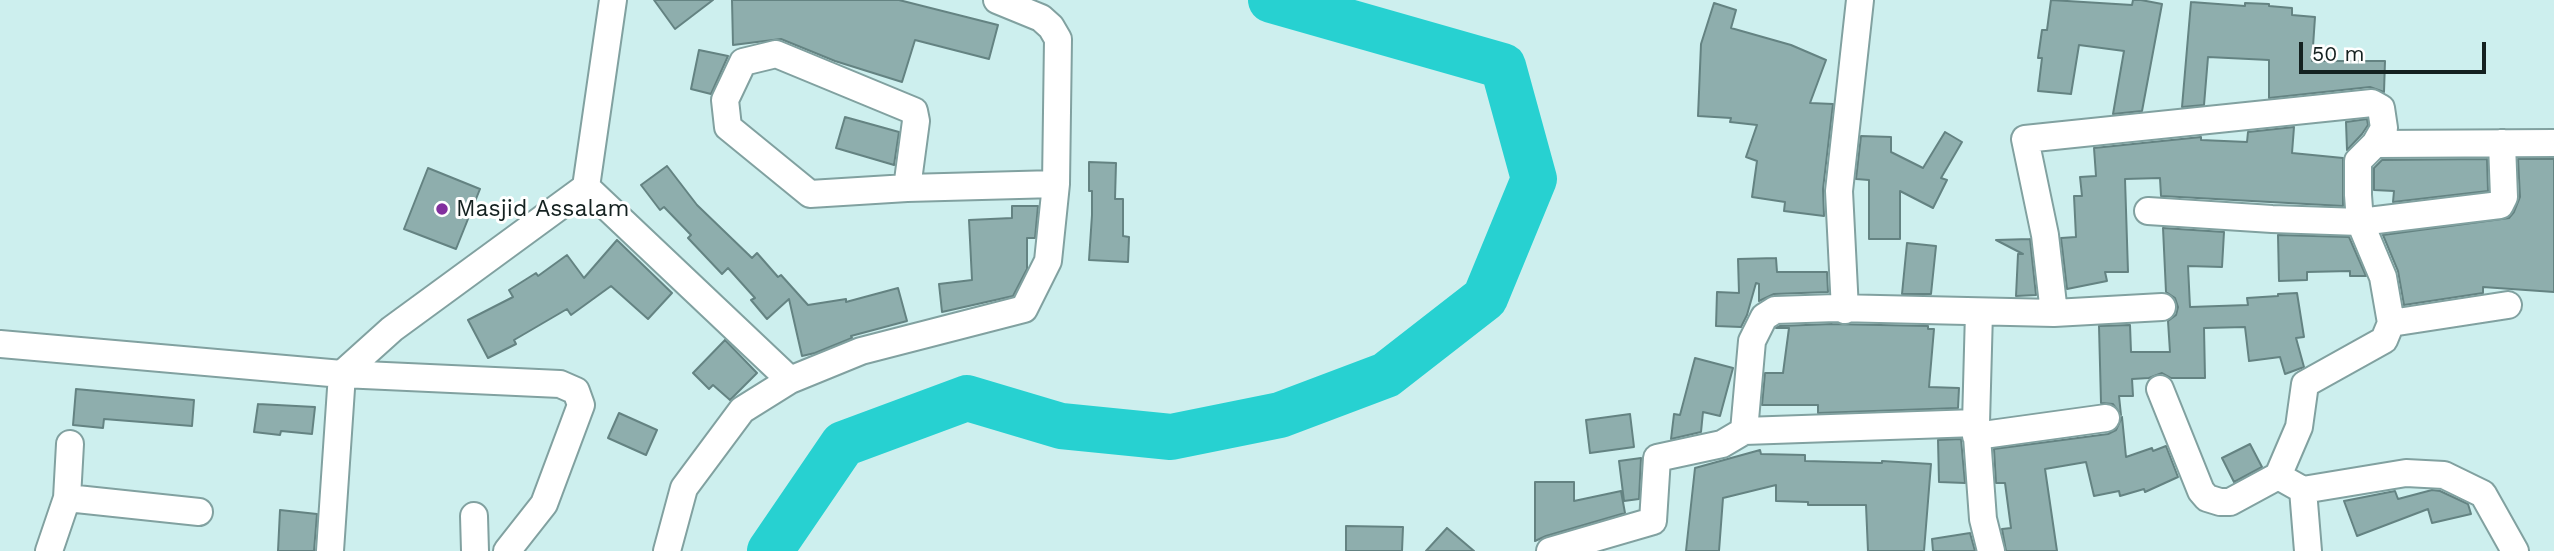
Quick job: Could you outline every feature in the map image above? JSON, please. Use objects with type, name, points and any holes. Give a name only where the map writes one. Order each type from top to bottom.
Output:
[{"type":"street","points":[[331,551],[342,374],[392,329],[586,187],[613,0]]},
{"type":"street","points":[[667,551],[684,488],[742,410],[790,380],[860,351],[1024,309],[1048,261],[1056,184],[1058,39],[1051,27],[1041,18],[998,0]]},
{"type":"street","points":[[1845,310],[1839,191],[1860,0]]},
{"type":"street","points":[[907,188],[916,121],[914,111],[776,54],[743,62],[725,100],[728,127],[810,194],[1056,184]]},
{"type":"street","points":[[2053,313],[2045,236],[2025,139],[2372,103],[2382,108],[2384,128],[2375,144],[2358,161],[2360,222],[2383,277],[2391,323],[2384,340],[2305,384],[2300,427],[2278,476],[2230,502],[2207,498],[2201,491],[2160,389]]},
{"type":"street","points":[[2148,211],[2360,222],[2500,205],[2504,197],[2502,143]]},
{"type":"street","points":[[2375,144],[2554,143]]},
{"type":"street","points":[[586,187],[790,380]]},
{"type":"street","points":[[2391,323],[2508,305]]},
{"type":"street","points":[[1744,431],[1752,341],[1765,317],[1775,310],[2053,313],[2162,307]]},
{"type":"street","points":[[1979,312],[1976,429],[1983,519],[1991,551]]},
{"type":"street","points":[[0,344],[342,374],[560,384],[576,391],[581,405],[544,504],[507,551]]},
{"type":"street","points":[[1550,551],[1653,521],[1657,458],[1722,444],[1744,431],[1976,429],[2106,418]]},
{"type":"street","points":[[50,551],[67,498],[70,444]]},
{"type":"street","points":[[2278,476],[2303,491],[2406,473],[2444,475],[2483,494],[2515,551]]},
{"type":"street","points":[[2303,491],[2308,551]]},
{"type":"street","points":[[67,498],[199,512]]},
{"type":"street","points":[[474,516],[475,551]]},
{"type":"building","points":[[654,0],[713,0],[675,29]]},
{"type":"building","points":[[732,0],[899,0],[998,25],[989,59],[915,40],[902,82],[835,61],[781,39],[733,45]]},
{"type":"building","points":[[2051,0],[2132,5],[2133,0],[2141,0],[2162,4],[2142,111],[2113,114],[2124,51],[2079,45],[2071,94],[2038,91],[2042,58],[2038,58],[2042,30],[2047,30]]},
{"type":"building","points":[[2191,2],[2245,6],[2245,3],[2269,4],[2292,8],[2292,15],[2315,17],[2312,61],[2385,61],[2384,92],[2370,87],[2269,98],[2269,60],[2208,57],[2204,105],[2182,107]]},
{"type":"building","points":[[1714,3],[1736,10],[1731,28],[1791,45],[1826,60],[1810,103],[1833,104],[1823,189],[1824,216],[1784,211],[1785,202],[1752,197],[1757,161],[1746,157],[1757,125],[1730,122],[1731,118],[1698,116],[1701,44]]},
{"type":"building","points":[[699,50],[728,56],[711,94],[691,89]]},
{"type":"building","points":[[845,117],[899,132],[894,165],[836,148]]},
{"type":"building","points":[[2367,119],[2368,125],[2347,150],[2346,122]]},
{"type":"building","points":[[2294,127],[2292,153],[2343,158],[2343,206],[2161,196],[2160,178],[2125,179],[2128,272],[2105,272],[2107,281],[2067,289],[2061,238],[2076,237],[2074,196],[2082,196],[2080,177],[2096,176],[2094,148],[2201,137],[2201,140],[2247,142],[2248,132]]},
{"type":"building","points":[[1945,132],[1962,142],[1941,178],[1947,180],[1933,208],[1900,191],[1900,239],[1869,239],[1869,180],[1856,179],[1861,136],[1891,137],[1891,152],[1923,168]]},
{"type":"building","points":[[2487,159],[2488,191],[2393,202],[2394,191],[2374,190],[2374,168],[2382,160]]},
{"type":"building","points":[[2518,159],[2554,159],[2554,292],[2483,287],[2483,293],[2404,305],[2398,271],[2383,235],[2509,218],[2520,197]]},
{"type":"building","points":[[1089,162],[1116,163],[1115,199],[1123,199],[1123,236],[1129,237],[1128,262],[1089,260],[1092,191],[1089,191]]},
{"type":"building","points":[[667,166],[697,205],[752,258],[757,253],[808,305],[846,299],[846,302],[898,288],[907,321],[851,336],[852,338],[802,356],[789,299],[767,319],[751,300],[755,298],[728,268],[722,274],[688,238],[691,235],[664,207],[660,210],[641,185]]},
{"type":"building","name":"Masjid Assalam","points":[[428,168],[480,189],[456,249],[404,229]]},
{"type":"building","points":[[1012,206],[1038,206],[1035,238],[1027,238],[1027,269],[1013,296],[942,312],[939,284],[972,280],[969,220],[1012,218]]},
{"type":"building","points":[[2163,228],[2224,232],[2222,267],[2188,266],[2190,307],[2248,305],[2247,298],[2297,293],[2304,337],[2296,338],[2304,367],[2285,374],[2280,357],[2249,361],[2245,327],[2204,328],[2205,378],[2171,378],[2162,373],[2149,378],[2132,379],[2133,396],[2119,396],[2121,415],[2113,404],[2101,403],[2099,326],[2130,325],[2131,352],[2170,352],[2168,321],[2176,315],[2178,307],[2175,298],[2166,292]]},
{"type":"building","points":[[2278,235],[2349,237],[2366,276],[2350,276],[2350,271],[2307,272],[2307,280],[2279,281]]},
{"type":"building","points":[[2030,239],[2036,295],[2016,296],[2018,254],[2023,254],[1996,240]]},
{"type":"building","points":[[617,240],[672,293],[648,319],[611,286],[571,315],[567,309],[514,340],[516,344],[488,358],[468,320],[513,297],[509,290],[536,273],[538,276],[567,255],[584,278]]},
{"type":"building","points":[[1907,243],[1936,246],[1931,294],[1902,294]]},
{"type":"building","points":[[1776,258],[1777,272],[1827,272],[1828,292],[1774,294],[1759,301],[1759,284],[1756,283],[1741,327],[1716,326],[1717,292],[1739,293],[1738,259]]},
{"type":"building","points":[[1832,324],[1928,326],[1928,329],[1934,329],[1929,387],[1959,388],[1958,408],[1818,413],[1818,405],[1762,405],[1765,373],[1783,373],[1789,328],[1776,328]]},
{"type":"building","points":[[725,340],[757,373],[730,400],[713,385],[709,389],[693,373]]},
{"type":"building","points":[[1695,358],[1733,368],[1720,416],[1703,412],[1701,432],[1671,439],[1674,414],[1680,415]]},
{"type":"building","points":[[76,389],[194,400],[192,426],[104,419],[103,428],[73,425]]},
{"type":"building","points":[[258,404],[315,407],[312,434],[281,431],[280,435],[254,432]]},
{"type":"building","points":[[619,413],[657,430],[646,455],[608,438]]},
{"type":"building","points":[[1630,414],[1634,447],[1590,453],[1586,420]]},
{"type":"building","points":[[2122,417],[2126,457],[2166,446],[2178,477],[2145,492],[2144,489],[2120,496],[2119,491],[2094,496],[2086,462],[2045,469],[2057,551],[2006,551],[2002,529],[2011,528],[2005,483],[1996,483],[1994,449],[2108,434],[2116,430]]},
{"type":"building","points":[[1961,439],[1965,483],[1939,482],[1938,440]]},
{"type":"building","points":[[2250,444],[2262,467],[2234,482],[2222,458]]},
{"type":"building","points":[[1760,450],[1761,454],[1805,455],[1805,461],[1931,464],[1924,551],[1868,551],[1866,505],[1808,505],[1808,502],[1776,501],[1776,485],[1723,498],[1719,551],[1686,551],[1695,468]]},
{"type":"building","points":[[1641,458],[1639,499],[1624,501],[1619,461]]},
{"type":"building","points":[[1535,482],[1574,482],[1574,501],[1621,491],[1625,513],[1535,541]]},
{"type":"building","points":[[2432,490],[2468,504],[2471,514],[2432,523],[2428,509],[2357,536],[2344,501],[2395,491],[2398,499]]},
{"type":"building","points":[[280,510],[317,514],[314,551],[278,551]]},
{"type":"building","points":[[1346,526],[1403,527],[1402,551],[1346,551]]},
{"type":"building","points":[[1447,528],[1474,551],[1426,551]]},
{"type":"building","points":[[1970,533],[1975,551],[1933,551],[1932,539]]},
{"type":"waterway","points":[[770,551],[843,444],[967,398],[1061,426],[1171,437],[1280,415],[1386,375],[1485,298],[1534,179],[1503,66],[1271,0]]},
{"type":"place","name":"Masjid Assalam","points":[[442,209]]}]
